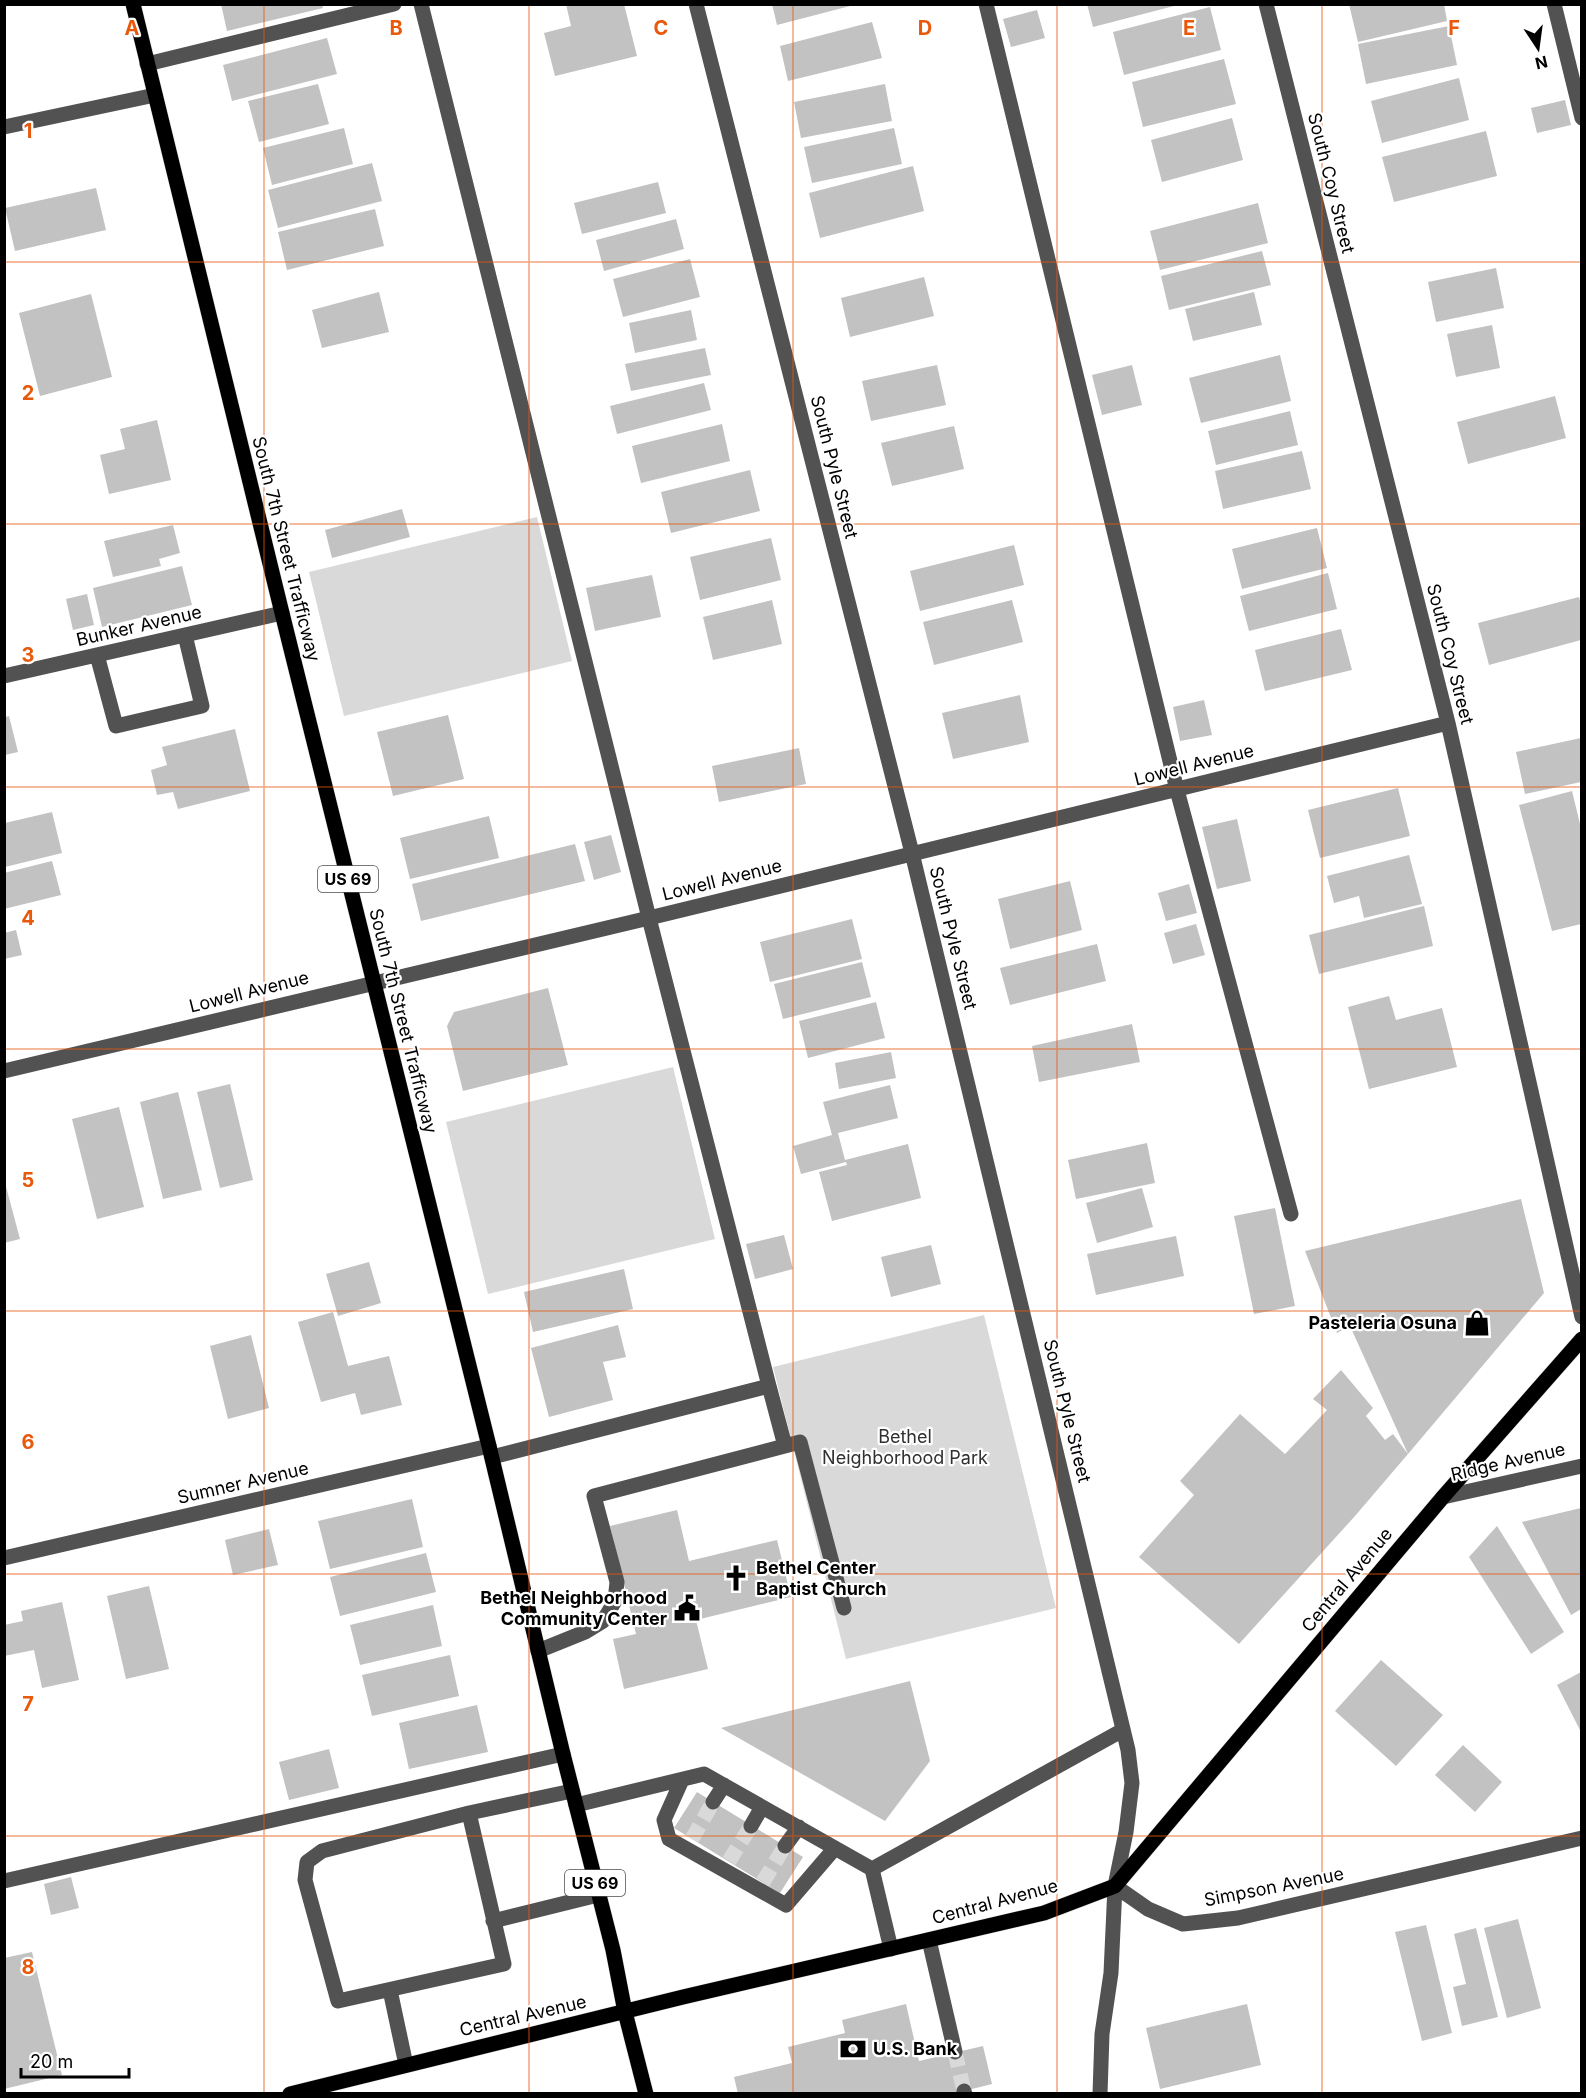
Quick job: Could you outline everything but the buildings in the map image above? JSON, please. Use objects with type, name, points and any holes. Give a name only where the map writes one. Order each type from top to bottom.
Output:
[{"type":"main road","name":"South 7th Street Trafficway","points":[[133,4],[491,1452],[626,2012]]},
{"type":"main road","name":"Central Avenue","points":[[290,2094],[1044,1913],[1114,1886],[1443,1497],[1581,1340]]},
{"type":"main road","name":"US 69","points":[[626,2012],[646,2094]]},
{"type":"street","points":[[147,64],[394,4]]},
{"type":"street","points":[[421,4],[649,918],[785,1446]]},
{"type":"street","name":"South Pyle Street","points":[[696,4],[912,853],[1128,1750],[1132,1783],[1126,1832],[1114,1886]]},
{"type":"street","points":[[986,4],[1177,790],[1291,1214]]},
{"type":"street","name":"South Coy Street","points":[[1266,4],[1448,723],[1581,1317]]},
{"type":"street","points":[[1554,4],[1581,118]]},
{"type":"street","points":[[4,127],[155,95]]},
{"type":"street","name":"Bunker Avenue","points":[[4,676],[282,613]]},
{"type":"street","points":[[98,655],[116,726],[202,706],[185,635]]},
{"type":"street","name":"Lowell Avenue","points":[[4,1071],[649,918],[1448,723]]},
{"type":"street","name":"Sumner Avenue","points":[[4,1558],[491,1452],[769,1386]]},
{"type":"street","points":[[538,1650],[585,1632],[603,1621],[615,1600],[617,1582],[594,1496],[800,1442],[844,1608]]},
{"type":"street","name":"Ridge Avenue","points":[[1443,1497],[1581,1466]]},
{"type":"street","points":[[872,1869],[1123,1730]]},
{"type":"street","points":[[4,1881],[562,1754]]},
{"type":"street","points":[[470,1813],[504,1964],[338,2001],[306,1880],[308,1862],[322,1851],[470,1813],[682,1780],[704,1774],[872,1869],[891,1948]]},
{"type":"street","points":[[682,1780],[664,1820],[669,1839],[689,1844],[761,1886],[786,1905],[835,1848]]},
{"type":"street","points":[[713,1802],[724,1785]]},
{"type":"street","points":[[751,1826],[762,1807]]},
{"type":"street","points":[[785,1846],[799,1827]]},
{"type":"street","name":"Simpson Avenue","points":[[1114,1886],[1148,1909],[1183,1924],[1238,1918],[1581,1838]]},
{"type":"street","points":[[1100,2094],[1102,2034],[1109,1994],[1114,1886]]},
{"type":"street","points":[[493,1921],[598,1895]]},
{"type":"street","points":[[929,1940],[954,2052]]},
{"type":"street","points":[[390,1990],[406,2065]]},
{"type":"green space","points":[[537,517],[572,661],[344,716],[309,572]]},
{"type":"green space","points":[[673,1067],[715,1239],[488,1294],[446,1122]]},
{"type":"green space","name":"Bethel Neighborhood Park","points":[[984,1315],[1056,1608],[846,1659],[773,1367]]},
{"type":"tunnel","points":[[692,1839],[713,1802]]},
{"type":"tunnel","points":[[729,1861],[751,1826]]},
{"type":"tunnel","points":[[763,1882],[785,1846]]},
{"type":"tunnel","points":[[955,2052],[964,2091]]},
{"type":"place","name":"Pasteleria Osuna","points":[[1477,1323]]},
{"type":"place","name":"Bethel Center Baptist Church","points":[[736,1578]]},
{"type":"place","name":"Bethel Neighborhood Community Center","points":[[687,1608]]},
{"type":"place","name":"U.S. Bank","points":[[853,2049]]}]
